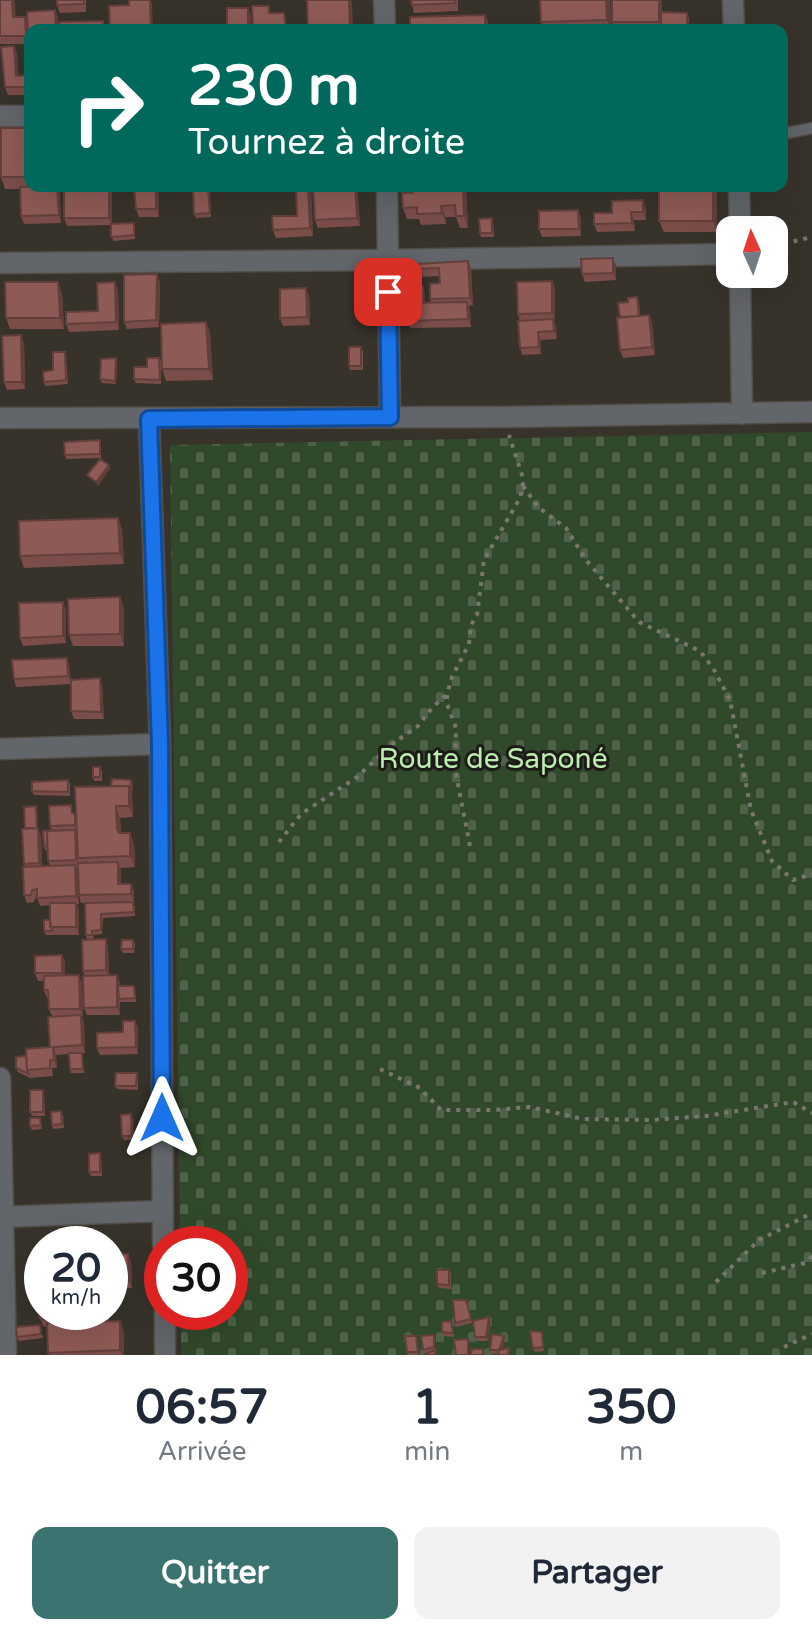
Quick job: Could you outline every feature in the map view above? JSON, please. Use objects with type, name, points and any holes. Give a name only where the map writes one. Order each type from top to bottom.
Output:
[{"type":"street","points":[[384,0],[385,24]]},
{"type":"street","points":[[733,0],[734,24]]},
{"type":"street","points":[[0,116],[24,116]]},
{"type":"street","points":[[387,192],[390,417]]},
{"type":"street","points":[[739,192],[740,216]]},
{"type":"street","points":[[0,263],[716,254]]},
{"type":"street","points":[[740,288],[742,414]]},
{"type":"street","points":[[0,418],[508,417],[812,412]]},
{"type":"street","points":[[149,419],[160,744],[163,1226]]},
{"type":"street","points":[[0,749],[160,744]]},
{"type":"street","points":[[0,1078],[6,1355]]},
{"type":"street","points":[[1,1216],[163,1211]]},
{"type":"street","points":[[165,1330],[165,1355]]},
{"type":"lane","points":[[788,133],[812,128]]},
{"type":"path","points":[[788,243],[812,237]]},
{"type":"path","points":[[470,846],[455,769],[456,728],[447,704],[447,694],[469,644],[471,625],[477,615],[484,560],[520,498],[523,486],[509,439],[508,417]]},
{"type":"path","points":[[523,486],[538,507],[566,528],[586,560],[639,622],[700,651],[713,668],[730,700],[751,810],[772,861],[793,880],[812,874]]},
{"type":"path","points":[[279,842],[301,814],[357,777],[392,744],[418,726],[447,694]]},
{"type":"path","points":[[380,1069],[420,1088],[441,1110],[530,1107],[583,1119],[650,1120],[706,1116],[793,1102],[812,1113]]},
{"type":"path","points":[[716,1282],[759,1240],[812,1213]]},
{"type":"path","points":[[762,1273],[805,1263],[812,1256]]},
{"type":"path","points":[[784,1347],[812,1334]]},
{"type":"green space","name":"Route de Saponé","points":[[812,432],[812,1355],[181,1355],[181,1330],[248,1330],[248,1226],[180,1226],[170,445]]},
{"type":"building","points":[[0,0],[12,0],[13,17],[25,17],[24,36],[0,36]]},
{"type":"building","points":[[57,0],[84,0],[84,4],[57,5]]},
{"type":"building","points":[[129,0],[150,0],[151,24],[110,24],[109,6],[129,5]]},
{"type":"building","points":[[307,0],[349,0],[350,24],[308,24]]},
{"type":"building","points":[[411,0],[455,0],[456,3],[412,5]]},
{"type":"building","points":[[540,0],[606,0],[607,20],[541,22]]},
{"type":"building","points":[[612,0],[659,0],[659,22],[612,22]]},
{"type":"building","points":[[252,6],[269,6],[269,13],[284,13],[285,24],[253,24]]},
{"type":"building","points":[[227,8],[248,8],[248,24],[227,24]]},
{"type":"building","points":[[55,10],[56,24],[28,24],[27,12]]},
{"type":"building","points":[[661,12],[687,13],[687,24],[661,24]]},
{"type":"building","points":[[485,15],[485,24],[410,24],[410,17]]},
{"type":"building","points":[[103,21],[103,24],[59,24]]},
{"type":"building","points":[[14,46],[16,76],[24,75],[24,87],[5,87],[1,47]]},
{"type":"building","points":[[1,128],[24,128],[24,177],[1,177]]},
{"type":"building","points":[[20,187],[24,187],[24,192],[57,192],[59,215],[21,216]]},
{"type":"building","points":[[64,192],[109,192],[109,218],[64,218]]},
{"type":"building","points":[[135,192],[156,192],[156,209],[136,209]]},
{"type":"building","points":[[193,192],[208,192],[210,213],[194,214]]},
{"type":"building","points":[[296,192],[308,192],[310,228],[273,230],[272,216],[297,216]]},
{"type":"building","points":[[313,192],[355,192],[357,218],[315,220]]},
{"type":"building","points":[[463,192],[464,216],[456,216],[455,205],[441,206],[442,213],[417,214],[417,207],[403,208],[402,193]]},
{"type":"building","points":[[659,192],[713,192],[713,221],[659,221]]},
{"type":"building","points":[[643,200],[643,212],[631,212],[632,223],[594,224],[594,213],[612,213],[612,201]]},
{"type":"building","points":[[578,210],[579,229],[539,229],[539,211]]},
{"type":"building","points":[[492,218],[492,233],[480,233],[479,219]]},
{"type":"building","points":[[134,223],[134,235],[111,237],[111,224]]},
{"type":"building","points":[[613,258],[613,273],[582,274],[581,259]]},
{"type":"building","points":[[468,261],[470,298],[430,299],[430,284],[440,283],[439,268],[417,269],[417,264]]},
{"type":"building","points":[[157,274],[156,320],[124,322],[124,275]]},
{"type":"building","points":[[552,281],[552,313],[518,314],[517,282]]},
{"type":"building","points":[[5,282],[58,282],[60,318],[6,318]]},
{"type":"building","points":[[115,282],[116,322],[66,324],[66,312],[98,311],[97,283]]},
{"type":"building","points":[[423,286],[424,300],[410,301],[409,287]]},
{"type":"building","points":[[306,288],[307,317],[280,318],[280,289]]},
{"type":"building","points":[[637,297],[639,316],[620,317],[618,303]]},
{"type":"building","points":[[467,302],[468,319],[407,321],[406,303]]},
{"type":"building","points":[[649,315],[652,347],[620,350],[617,318]]},
{"type":"building","points":[[553,319],[554,331],[538,332],[539,347],[520,348],[518,321]]},
{"type":"building","points":[[206,322],[209,369],[162,369],[161,324]]},
{"type":"building","points":[[21,335],[22,382],[4,382],[2,336]]},
{"type":"building","points":[[349,347],[361,347],[361,366],[349,366]]},
{"type":"building","points":[[53,352],[65,352],[66,380],[44,382],[43,372],[53,370]]},
{"type":"building","points":[[116,358],[115,381],[100,379],[101,359]]},
{"type":"building","points":[[147,358],[159,358],[160,380],[134,379],[134,367],[147,367]]},
{"type":"building","points":[[100,440],[100,454],[65,455],[64,442]]},
{"type":"building","points":[[100,459],[109,465],[96,482],[87,475]]},
{"type":"building","points":[[118,518],[120,553],[20,556],[19,521]]},
{"type":"building","points":[[120,597],[120,634],[69,635],[68,599]]},
{"type":"building","points":[[63,602],[63,636],[20,638],[19,603]]},
{"type":"building","points":[[67,658],[68,676],[14,679],[12,660]]},
{"type":"building","points":[[100,678],[101,712],[71,711],[71,680]]},
{"type":"building","points":[[93,767],[100,767],[100,777],[93,777]]},
{"type":"building","points":[[112,779],[131,780],[130,790],[129,786],[111,786]]},
{"type":"building","points":[[68,780],[68,792],[32,791],[32,782]]},
{"type":"building","points":[[129,786],[129,806],[116,806],[119,833],[130,833],[130,856],[78,858],[75,787]]},
{"type":"building","points":[[71,805],[75,825],[50,826],[49,806]]},
{"type":"building","points":[[36,806],[37,828],[25,828],[24,807]]},
{"type":"building","points":[[38,828],[39,863],[24,864],[22,829]]},
{"type":"building","points":[[55,830],[47,831],[47,846],[44,846],[43,831]]},
{"type":"building","points":[[75,830],[76,860],[48,861],[47,831]]},
{"type":"building","points":[[118,862],[118,884],[131,884],[131,894],[79,895],[78,863]]},
{"type":"building","points":[[75,865],[76,896],[37,898],[37,889],[32,890],[31,895],[24,895],[23,867]]},
{"type":"building","points":[[133,902],[134,912],[101,914],[101,930],[86,935],[85,903]]},
{"type":"building","points":[[50,903],[76,903],[76,927],[50,927]]},
{"type":"building","points":[[44,920],[50,920],[52,931],[44,931]]},
{"type":"building","points":[[106,939],[106,970],[83,971],[82,940]]},
{"type":"building","points":[[122,940],[133,940],[133,949],[121,949]]},
{"type":"building","points":[[62,955],[62,973],[35,973],[35,956]]},
{"type":"building","points":[[79,975],[80,1009],[49,1009],[44,976]]},
{"type":"building","points":[[117,975],[117,1007],[84,1008],[83,976]]},
{"type":"building","points":[[118,986],[134,986],[135,998],[119,999]]},
{"type":"building","points":[[81,1015],[82,1045],[53,1047],[54,1060],[50,1060],[50,1068],[27,1070],[26,1049],[50,1047],[48,1017]]},
{"type":"building","points":[[123,1021],[135,1021],[136,1047],[97,1048],[97,1033],[123,1032]]},
{"type":"building","points":[[69,1053],[82,1053],[83,1069],[70,1069]]},
{"type":"building","points":[[26,1056],[29,1074],[16,1068],[16,1057]]},
{"type":"building","points":[[116,1073],[137,1073],[136,1086],[115,1086]]},
{"type":"building","points":[[30,1090],[43,1090],[43,1112],[30,1112]]},
{"type":"building","points":[[61,1111],[62,1124],[52,1125],[51,1112]]},
{"type":"building","points":[[131,1114],[132,1136],[122,1136],[121,1115]]},
{"type":"building","points":[[30,1118],[40,1118],[41,1125],[30,1126]]},
{"type":"building","points":[[100,1153],[100,1172],[89,1172],[89,1154]]},
{"type":"building","points":[[437,1270],[449,1270],[449,1285],[437,1284]]},
{"type":"building","points":[[453,1300],[466,1300],[471,1319],[455,1323]]},
{"type":"building","points":[[489,1317],[486,1337],[475,1337],[473,1321]]},
{"type":"building","points":[[451,1321],[453,1333],[442,1332],[442,1322]]},
{"type":"building","points":[[16,1327],[41,1330],[41,1334],[17,1337]]},
{"type":"building","points":[[47,1330],[120,1330],[120,1350],[48,1353]]},
{"type":"building","points":[[530,1331],[542,1332],[543,1347],[533,1348]]},
{"type":"building","points":[[492,1334],[504,1336],[499,1350],[490,1350]]},
{"type":"building","points":[[434,1335],[434,1347],[423,1350],[421,1336]]},
{"type":"building","points":[[405,1336],[416,1336],[418,1352],[407,1352]]},
{"type":"building","points":[[468,1339],[468,1355],[456,1355],[454,1340]]},
{"type":"building","points":[[509,1348],[508,1355],[498,1355],[499,1350]]},
{"type":"building","points":[[472,1349],[483,1349],[483,1355],[471,1355]]},
{"type":"route","points":[[162,1118],[160,744],[149,419],[390,417],[388,292]]}]
